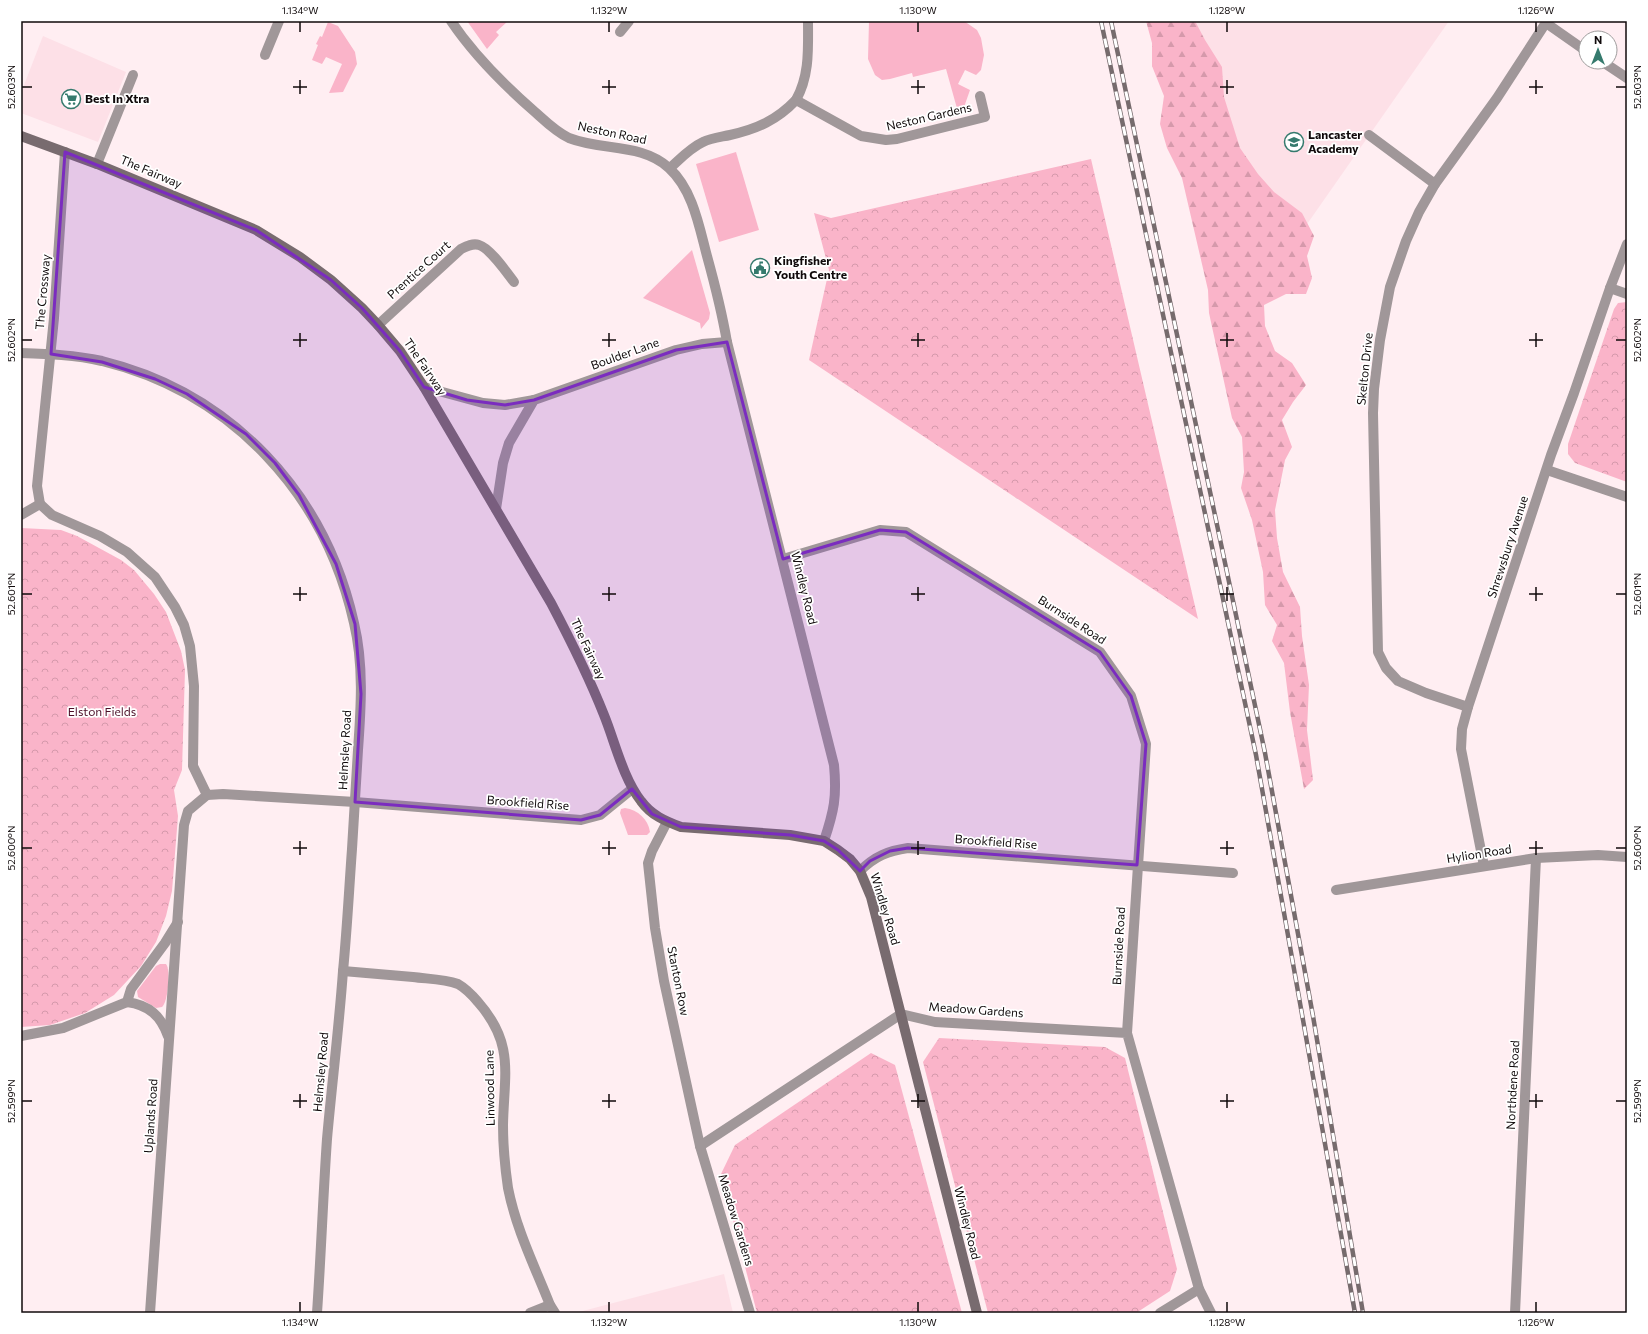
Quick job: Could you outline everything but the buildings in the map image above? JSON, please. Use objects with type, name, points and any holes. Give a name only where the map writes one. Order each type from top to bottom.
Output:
[{"type":"street","points":[[265,55],[279,21]]},
{"type":"street","points":[[620,32],[628,21]]},
{"type":"street","points":[[670,168],[696,145],[763,126],[776,118],[796,100],[801,90],[806,73],[808,21]]},
{"type":"street","points":[[1546,22],[1578,44]]},
{"type":"street","name":"Skelton Drive","points":[[1468,707],[1398,681],[1386,668],[1378,652],[1373,413],[1374,389],[1380,340],[1390,287],[1406,241],[1419,212],[1434,184],[1497,98],[1546,22]]},
{"type":"street","name":"Neston Road","points":[[452,23],[474,52],[549,125],[561,133],[588,144],[635,150],[654,156],[670,168],[681,182],[696,214],[722,309],[727,342]]},
{"type":"street","points":[[1615,70],[1627,78]]},
{"type":"street","points":[[97,164],[133,75]]},
{"type":"street","name":"Neston Gardens","points":[[796,100],[861,136],[886,140],[898,139],[985,117],[980,96]]},
{"type":"street","points":[[1369,135],[1434,184]]},
{"type":"street","name":"The Fairway","points":[[21,136],[97,164],[256,230],[300,257],[331,280],[362,308],[378,325],[400,351],[424,387],[551,603],[570,639],[603,714],[632,789]]},
{"type":"street","name":"The Crossway","points":[[40,504],[37,486],[51,354],[65,152]]},
{"type":"street","name":"Shrewsbury Avenue","points":[[1484,866],[1461,749],[1462,729],[1547,470],[1610,288],[1627,244]]},
{"type":"street","name":"Prentice Court","points":[[378,325],[461,249],[471,245],[480,245],[488,250],[514,282]]},
{"type":"street","points":[[1610,288],[1627,294]]},
{"type":"street","name":"Boulder Lane","points":[[424,387],[483,403],[505,405],[534,400],[676,350],[702,344],[727,342]]},
{"type":"street","name":"Windley Road","points":[[727,342],[834,765],[836,799],[832,818],[824,842],[838,850],[860,871],[871,897],[977,1313]]},
{"type":"street","name":"Helmsley Road","points":[[21,353],[78,357],[109,364],[155,378],[188,394],[246,434],[275,464],[299,495],[316,523],[336,564],[347,595],[355,624],[359,647],[361,694],[344,971],[327,1140],[317,1313]]},
{"type":"street","points":[[496,509],[503,463],[509,443],[534,400]]},
{"type":"street","points":[[1547,470],[1627,497]]},
{"type":"street","points":[[21,515],[40,504],[52,515],[100,536],[127,552],[155,577],[175,607],[184,625],[190,646],[194,686],[193,766],[207,795],[188,811],[184,825],[178,922],[165,943],[131,989],[127,1002]]},
{"type":"street","name":"Burnside Road","points":[[783,559],[880,530],[906,532],[1100,652],[1131,696],[1146,744],[1127,1033]]},
{"type":"street","points":[[632,789],[652,814],[681,827],[790,835],[824,842]]},
{"type":"street","name":"Brookfield Rise","points":[[207,795],[223,794],[355,802],[581,820],[600,815],[632,789]]},
{"type":"street","name":"Stanton Row","points":[[667,822],[652,851],[648,863],[649,875],[664,981],[700,1146]]},
{"type":"street","name":"Brookfield Rise","points":[[860,871],[870,862],[890,851],[908,848],[1233,873]]},
{"type":"street","name":"Hylion Road","points":[[1336,890],[1536,858],[1598,855],[1627,857]]},
{"type":"street","name":"Northdene Road","points":[[1515,1313],[1536,858]]},
{"type":"street","name":"Uplands Road","points":[[150,1313],[178,922]]},
{"type":"street","name":"Linwood Lane","points":[[344,971],[442,980],[459,985],[473,996],[495,1023],[505,1054],[503,1125],[508,1188],[522,1236],[552,1309]]},
{"type":"street","points":[[21,1036],[63,1028],[127,1002],[136,1004],[153,1013],[160,1019],[169,1038]]},
{"type":"street","points":[[700,1146],[901,1014]]},
{"type":"street","name":"Meadow Gardens","points":[[901,1014],[935,1022],[1127,1033]]},
{"type":"street","points":[[1127,1033],[1199,1289],[1211,1313]]},
{"type":"street","name":"Meadow Gardens","points":[[700,1146],[750,1313]]},
{"type":"street","points":[[1160,1313],[1199,1289]]},
{"type":"street","points":[[530,1313],[552,1309]]},
{"type":"highlighted area","points":[[65,152],[256,230],[331,280],[362,308],[400,351],[424,387],[467,400],[505,405],[534,400],[676,350],[727,342],[783,559],[880,530],[906,532],[1100,652],[1131,696],[1146,744],[1137,865],[908,848],[890,851],[870,861],[860,871],[838,850],[824,841],[790,835],[681,827],[652,814],[632,789],[600,815],[581,820],[355,802],[361,694],[355,624],[336,564],[299,495],[275,463],[246,434],[187,394],[155,379],[102,362],[51,354]]},
{"type":"shaded area","name":"Lancaster Academy","points":[[1188,21],[1449,21],[1305,227],[1265,273]]},
{"type":"shaded area","points":[[43,36],[126,72],[98,142],[21,113],[21,93]]},
{"type":"shaded area","points":[[724,1274],[733,1313],[575,1313]]},
{"type":"green space","points":[[467,21],[508,21],[496,32],[499,35],[487,49]]},
{"type":"green space","points":[[869,21],[964,21],[977,30],[981,38],[984,55],[981,70],[976,75],[965,70],[958,84],[970,90],[963,110],[958,112],[946,69],[913,77],[912,73],[882,80],[875,75],[868,59]]},
{"type":"green space","points":[[1146,21],[1195,21],[1222,67],[1224,97],[1240,148],[1258,174],[1274,192],[1302,213],[1314,236],[1307,256],[1312,278],[1306,294],[1286,294],[1264,305],[1265,326],[1275,351],[1292,363],[1306,385],[1282,420],[1292,447],[1285,460],[1275,510],[1277,538],[1283,572],[1300,607],[1302,636],[1309,685],[1307,730],[1313,780],[1304,789],[1290,712],[1284,663],[1272,641],[1277,625],[1265,605],[1263,572],[1252,520],[1241,488],[1244,472],[1242,437],[1232,418],[1209,313],[1208,290],[1182,178],[1167,148],[1160,124],[1164,96],[1152,66],[1152,43]]},
{"type":"green space","points":[[328,22],[338,26],[355,52],[357,64],[343,92],[329,93],[342,64],[326,57],[322,64],[312,60],[318,45],[316,44],[320,36],[322,37]]},
{"type":"green space","points":[[736,152],[759,230],[719,242],[696,164]]},
{"type":"green space","points":[[1091,159],[1198,619],[809,360],[829,270],[814,213],[831,218]]},
{"type":"green space","points":[[692,250],[710,313],[709,319],[701,329],[700,323],[643,298]]},
{"type":"green space","points":[[1627,302],[1627,482],[1575,463],[1568,454],[1568,444],[1614,309],[1618,303]]},
{"type":"green space","name":"Elston Fields","points":[[21,528],[61,530],[77,536],[121,560],[134,570],[154,594],[166,612],[181,651],[185,670],[182,770],[174,790],[178,816],[172,891],[166,916],[156,942],[141,966],[114,995],[85,1013],[50,1025],[21,1027]]},
{"type":"green space","points":[[625,808],[638,813],[645,819],[650,832],[647,835],[628,835],[620,813],[621,809]]},
{"type":"green space","points":[[166,964],[168,967],[168,986],[164,1004],[162,1007],[156,1008],[138,997],[137,991],[156,966]]},
{"type":"green space","points":[[939,1038],[1105,1047],[1125,1058],[1177,1269],[1170,1291],[1136,1313],[988,1313],[923,1062]]},
{"type":"green space","points":[[871,1053],[895,1065],[962,1313],[757,1313],[721,1174],[735,1145]]},
{"type":"railway","points":[[1101,21],[1256,755],[1355,1313]]},
{"type":"railway","points":[[1111,21],[1265,753],[1313,1016],[1363,1313]]},
{"type":"place","name":"Best In Xtra","points":[[71,99]]},
{"type":"place","name":"Lancaster Academy","points":[[1294,142]]},
{"type":"place","name":"Kingfisher Youth Centre","points":[[760,268]]}]
